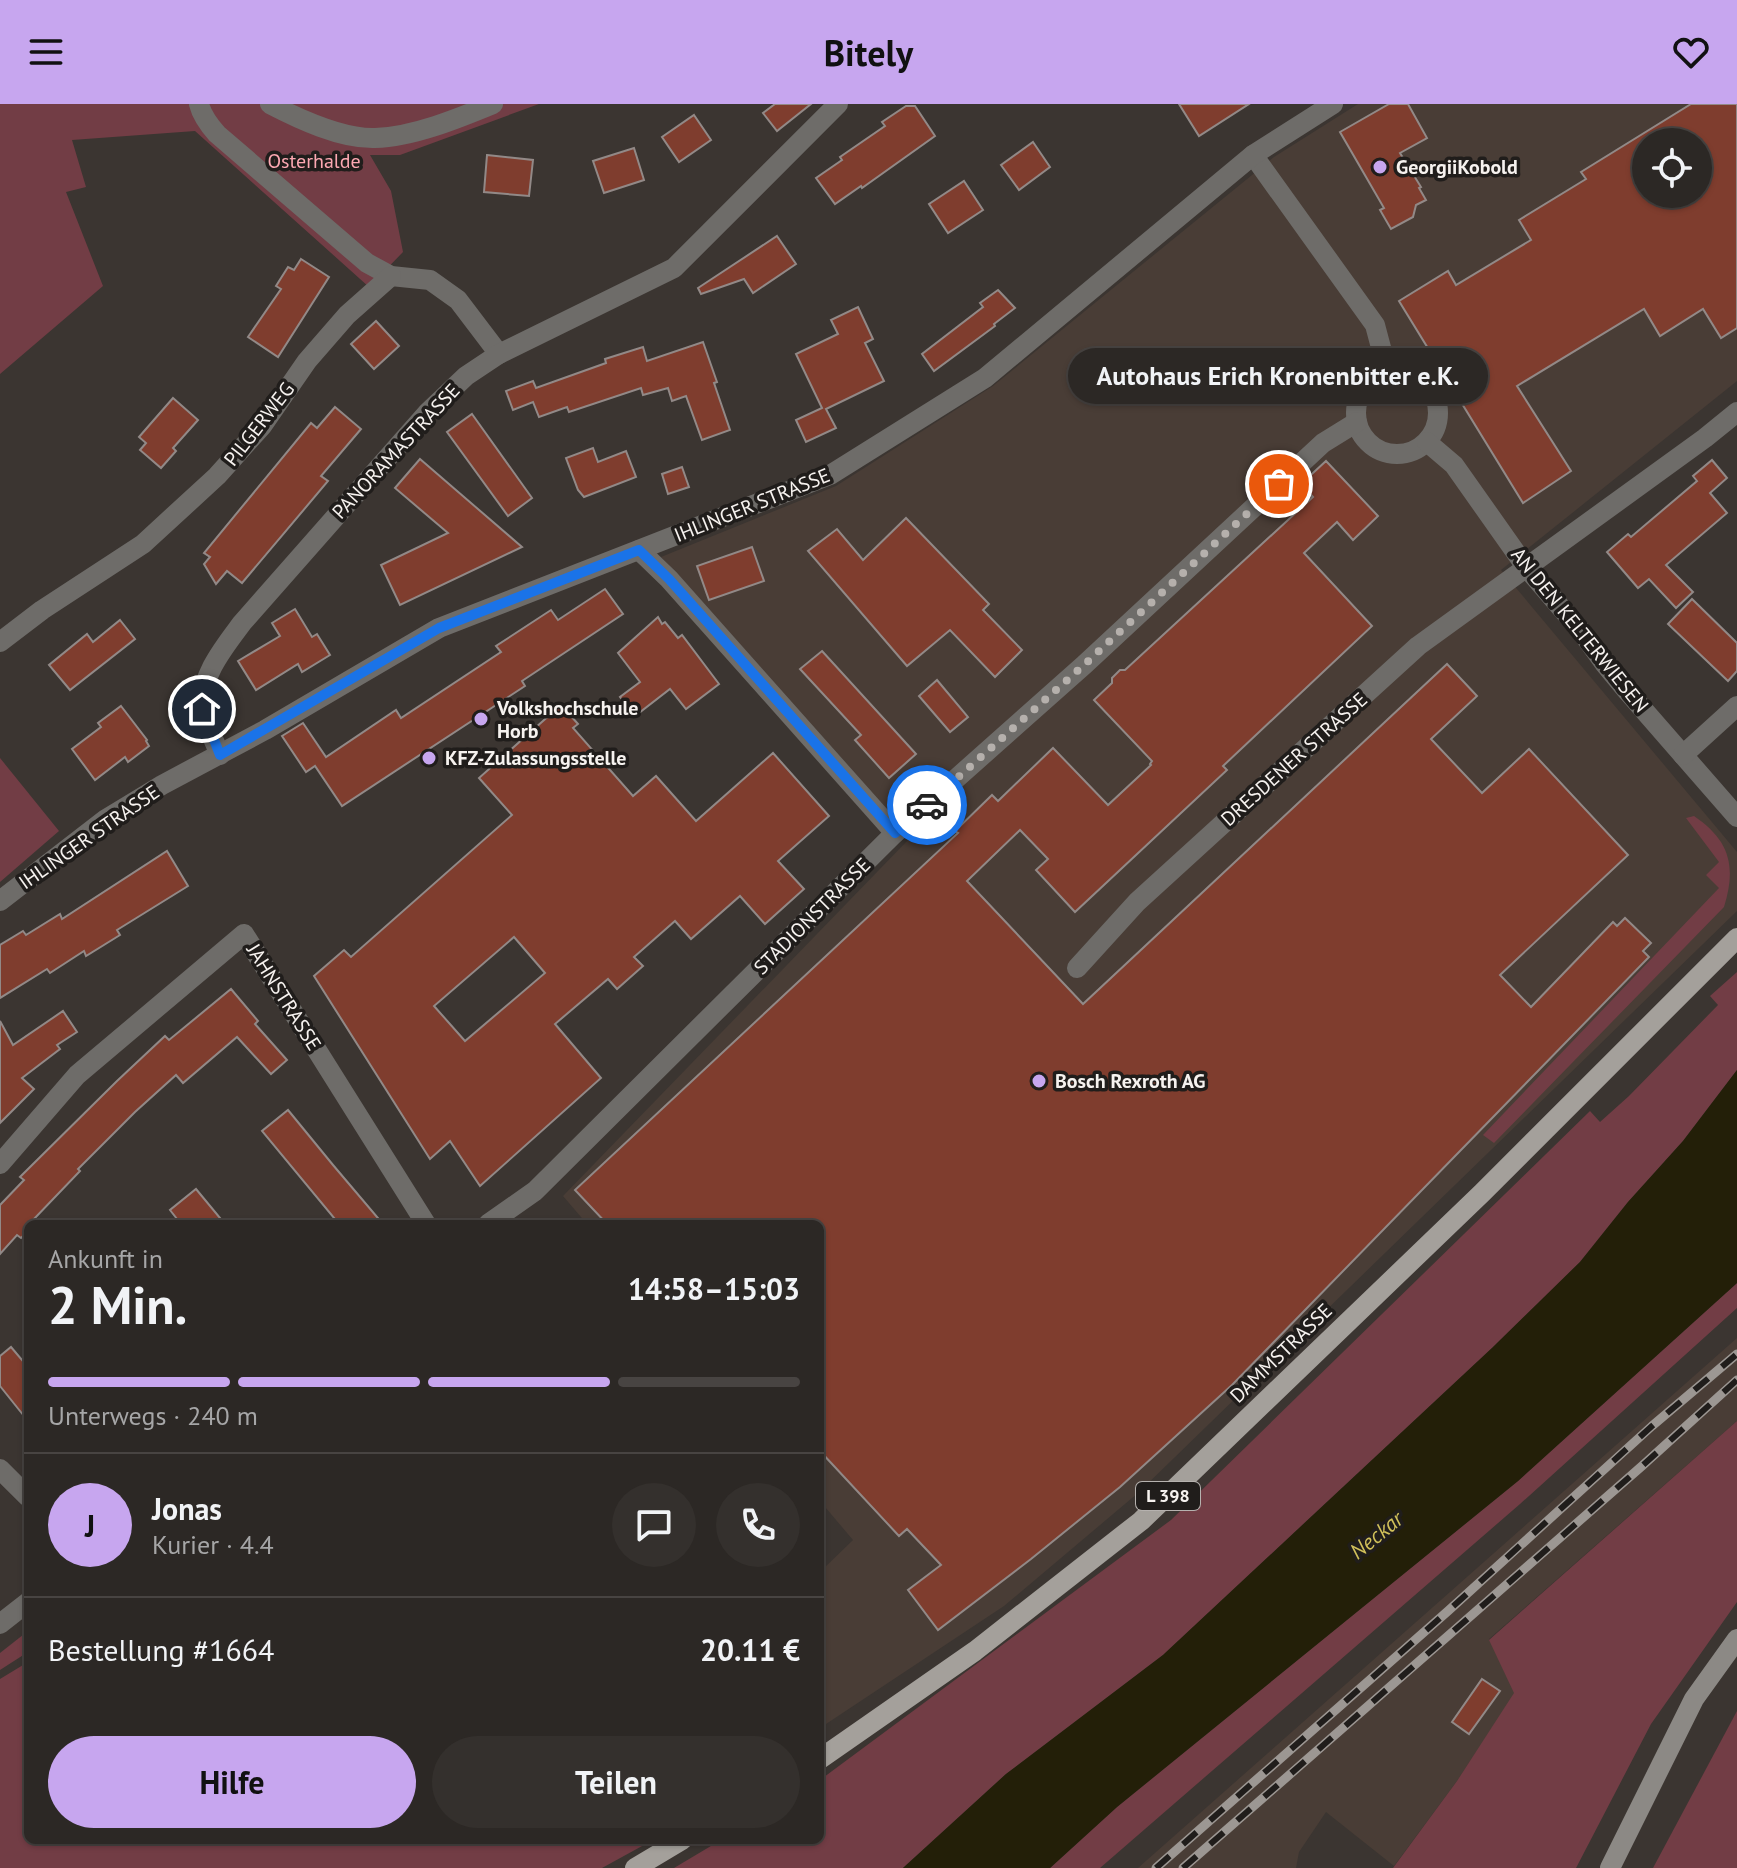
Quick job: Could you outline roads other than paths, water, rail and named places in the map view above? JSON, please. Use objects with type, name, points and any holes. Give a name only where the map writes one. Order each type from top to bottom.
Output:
[{"type":"main road","name":"DAMMSTRASSE","points":[[824,1756],[975,1651],[1141,1521],[1482,1193],[1737,938]]},
{"type":"main road","points":[[635,1868],[675,1844]]},
{"type":"street","points":[[199,104],[207,121],[235,151],[367,263],[391,276],[430,280],[458,300],[499,354]]},
{"type":"street","points":[[270,104],[342,134],[374,139],[444,124],[493,104]]},
{"type":"street","name":"PANORAMASTRASSE","points":[[220,755],[202,709],[204,689],[216,659],[242,623],[427,413],[466,376],[499,354],[674,268],[838,104]]},
{"type":"street","name":"IHLINGER STRASSE","points":[[0,901],[106,819],[439,628],[830,475],[985,378],[1253,155],[1333,104]]},
{"type":"street","points":[[1253,155],[1375,325],[1388,374]]},
{"type":"street","name":"PILGERWEG","points":[[0,642],[42,610],[143,544],[207,486],[262,426],[307,361],[337,326],[391,276]]},
{"type":"street","points":[[1388,374],[1414,376],[1433,394],[1438,406],[1438,420],[1427,442],[1405,453],[1381,451],[1370,444],[1357,422],[1356,410],[1362,392],[1376,378],[1388,374]]},
{"type":"street","name":"DRESDENER STRASSE","points":[[1077,968],[1137,902],[1418,646],[1737,412]]},
{"type":"street","name":"STADIONSTRASSE","points":[[494,1220],[535,1191],[895,833],[1084,665],[1323,443],[1357,422]]},
{"type":"street","name":"AN DEN KELTERWIESEN","points":[[1427,442],[1454,465],[1526,567],[1628,692],[1737,817]]},
{"type":"street","points":[[639,550],[669,579],[895,833]]},
{"type":"street","points":[[1683,755],[1737,706]]},
{"type":"street","name":"JAHNSTRASSE","points":[[0,1164],[77,1075],[244,934],[423,1220]]},
{"type":"street","points":[[0,1469],[24,1493]]},
{"type":"street","points":[[0,1624],[24,1605]]},
{"type":"street","points":[[1610,1868],[1694,1699],[1737,1639]]},
{"type":"water","name":"Neckar","points":[[1737,1070],[1737,1283],[1518,1481],[1117,1807],[1050,1868],[903,1868],[1006,1774],[1163,1655],[1492,1348],[1580,1262],[1683,1141]]},
{"type":"railway","points":[[1156,1868],[1737,1354]]},
{"type":"railway","points":[[1183,1868],[1737,1380]]},
{"type":"place","name":"GeorgiiKobold","points":[[1380,167]]},
{"type":"place","name":"Autohaus Erich Kronenbitter e.K.","points":[[1279,484]]},
{"type":"place","name":"Volkshochschule Horb","points":[[481,719]]},
{"type":"place","name":"KFZ-Zulassungsstelle","points":[[429,758]]},
{"type":"place","name":"Bosch Rexroth AG","points":[[1039,1081]]},
{"type":"park label","name":"Osterhalde","points":[[314,161]]}]
